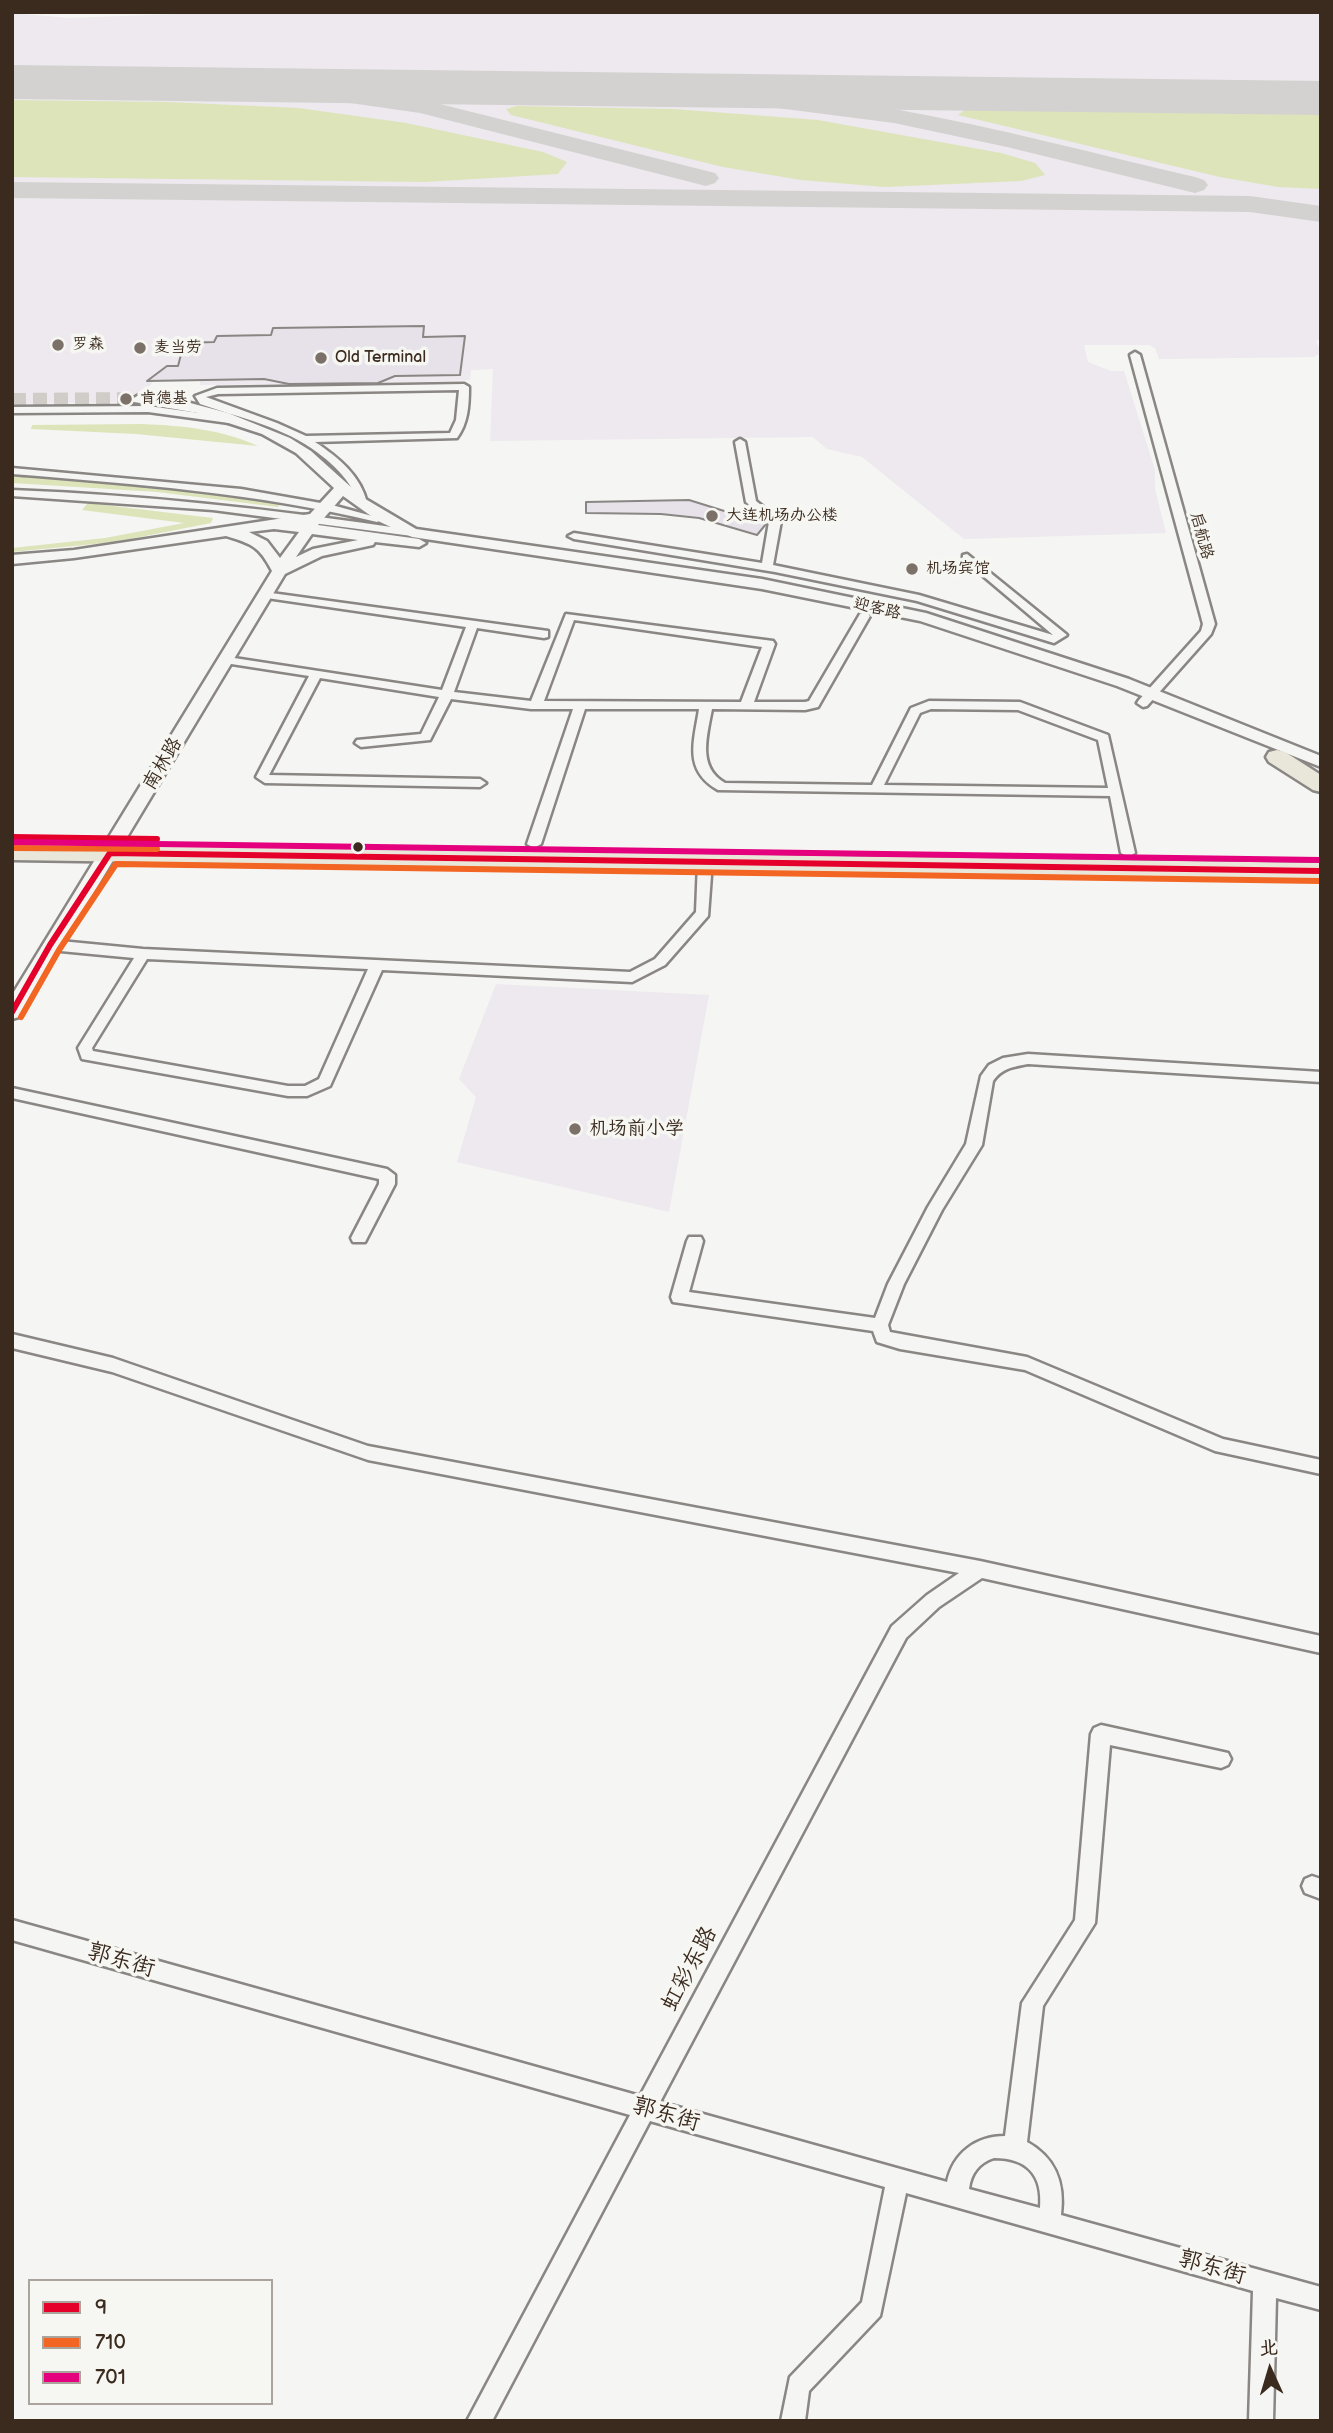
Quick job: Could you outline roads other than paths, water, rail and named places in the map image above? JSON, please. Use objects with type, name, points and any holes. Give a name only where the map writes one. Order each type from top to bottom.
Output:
[{"type":"highway","points":[[1278,757],[1321,785]]},
{"type":"highway","points":[[12,837],[114,846],[705,862],[1321,871]]},
{"type":"highway","points":[[12,852],[114,846],[534,844],[1321,856]]},
{"type":"main road","name":"迎客路","points":[[139,399],[229,420],[277,436],[303,452],[362,503],[412,533],[762,584],[921,616],[982,634],[1321,762]]},
{"type":"main road","name":"南林路","points":[[12,1012],[50,945],[114,846],[264,595],[315,513],[339,485]]},
{"type":"main road","name":"迎客路","points":[[275,519],[315,513],[386,538],[766,594],[915,626],[1147,698],[1321,778]]},
{"type":"main road","points":[[12,560],[74,554],[216,532],[315,513]]},
{"type":"main road","points":[[216,532],[251,536],[262,542],[279,571],[318,552],[386,538]]},
{"type":"street","name":"启航路","points":[[1135,355],[1209,624],[1207,632],[1147,698]]},
{"type":"street","points":[[307,439],[453,436],[457,432],[462,410],[464,387],[217,391],[200,396],[204,402],[260,419],[318,445],[352,477],[362,503]]},
{"type":"street","points":[[12,410],[148,409],[229,420]]},
{"type":"street","points":[[740,442],[751,502],[775,521],[767,567]]},
{"type":"street","points":[[12,471],[167,482],[412,533]]},
{"type":"street","points":[[12,492],[147,500],[275,519]]},
{"type":"street","points":[[315,513],[390,522]]},
{"type":"street","points":[[574,536],[767,567],[919,598],[1054,639],[1061,635],[967,557]]},
{"type":"street","points":[[264,595],[544,634]]},
{"type":"street","points":[[906,615],[919,598]]},
{"type":"street","points":[[536,705],[570,616],[769,644],[746,706]]},
{"type":"street","points":[[225,659],[447,694],[536,705],[814,704],[864,616]]},
{"type":"street","points":[[361,743],[426,737],[447,694],[473,624]]},
{"type":"street","points":[[317,673],[262,777],[270,780],[480,783]]},
{"type":"street","points":[[876,789],[915,711],[929,705],[1020,706],[1104,738],[1128,853]]},
{"type":"street","points":[[534,844],[580,706]]},
{"type":"street","points":[[706,706],[701,771],[710,782],[723,787],[1114,792]]},
{"type":"street","points":[[50,945],[143,954],[632,977],[660,962],[703,913],[705,862]]},
{"type":"street","points":[[143,954],[94,1030],[85,1048],[87,1055],[288,1091],[307,1091],[324,1082],[377,966]]},
{"type":"street","points":[[1321,1077],[1028,1059],[1008,1062],[994,1069],[986,1080],[974,1146],[936,1207],[897,1284],[880,1325],[883,1337],[900,1342],[1027,1364],[1221,1446],[1321,1467]]},
{"type":"street","points":[[12,1093],[387,1175],[387,1184],[359,1238]]},
{"type":"street","points":[[695,1241],[679,1297],[880,1325]]},
{"type":"street","points":[[12,1341],[113,1365],[368,1453],[980,1569],[1321,1645]]},
{"type":"street","name":"虹彩东路","points":[[479,2421],[898,1632],[933,1601],[980,1569]]},
{"type":"street","points":[[1015,2147],[1033,2003],[1084,1923],[1101,1734],[1221,1759]]},
{"type":"street","name":"郭东街","points":[[12,1930],[1321,2299]]},
{"type":"street","points":[[957,2197],[960,2171],[973,2154],[992,2147],[1015,2147],[1036,2159],[1049,2178],[1052,2195],[1049,2222]]},
{"type":"street","points":[[793,2421],[798,2385],[872,2308],[898,2180]]},
{"type":"street","points":[[1261,2421],[1265,2283]]},
{"type":"tunnel","points":[[12,400],[139,399]]},
{"type":"place","name":"罗森","points":[[58,345]]},
{"type":"place","name":"麦当劳","points":[[140,348]]},
{"type":"place","name":"Old Terminal","points":[[321,358]]},
{"type":"place","name":"肯德基","points":[[126,399]]},
{"type":"place","name":"大连机场办公楼","points":[[712,516]]},
{"type":"place","name":"机场宾馆","points":[[912,569]]},
{"type":"place","name":"机场前小学","points":[[575,1129]]}]
